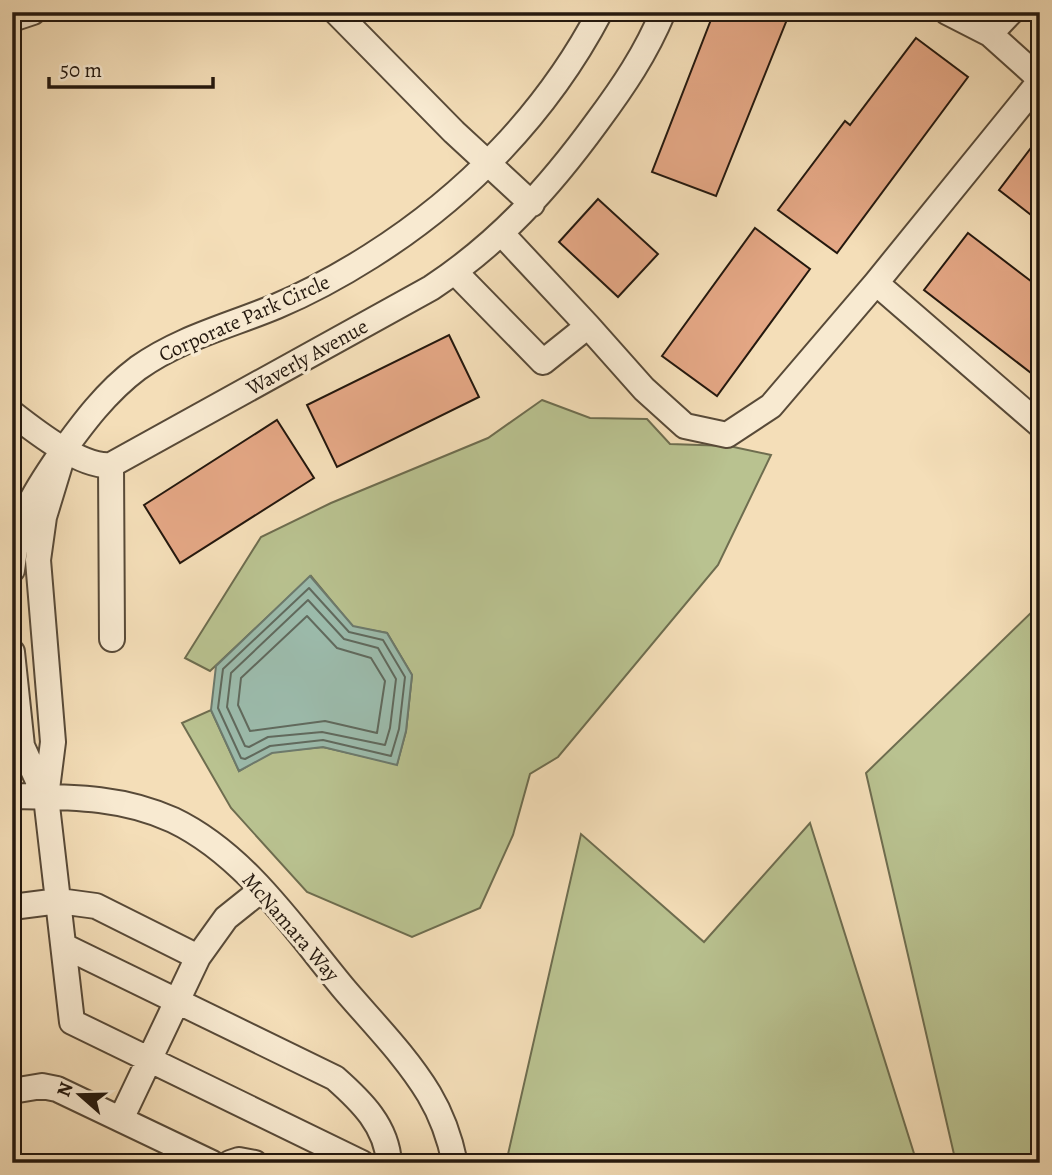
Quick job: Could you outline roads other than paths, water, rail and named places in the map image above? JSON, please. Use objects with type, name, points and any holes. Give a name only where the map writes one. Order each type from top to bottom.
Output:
[{"type":"street","points":[[12,19],[33,12]]},
{"type":"street","points":[[336,12],[532,204]]},
{"type":"street","name":"Corporate Park Circle","points":[[12,570],[17,537],[30,498],[96,407],[137,369],[186,340],[277,306],[338,276],[401,237],[489,163],[556,84],[600,12]]},
{"type":"street","name":"Waverly Avenue","points":[[111,465],[455,272],[502,234],[565,167],[635,70],[663,12]]},
{"type":"street","points":[[502,234],[644,389],[685,426],[727,435],[771,406],[876,283],[1040,80],[990,34],[947,12]]},
{"type":"street","points":[[990,34],[1011,12]]},
{"type":"street","points":[[455,272],[543,362],[588,326]]},
{"type":"street","points":[[876,283],[1040,425]]},
{"type":"street","points":[[12,413],[40,435],[95,464],[111,465],[112,639]]},
{"type":"street","name":"Corporate Park Circle","points":[[46,797],[53,742],[38,561],[44,517],[65,448]]},
{"type":"street","points":[[12,652],[22,746],[46,797],[72,1022],[149,1062],[362,1163]]},
{"type":"street","name":"McNamara Way","points":[[12,796],[98,798],[171,819],[216,845],[261,890],[405,1062],[429,1094],[446,1131],[455,1163]]},
{"type":"street","name":"McNamara Way","points":[[12,808],[46,797]]},
{"type":"street","points":[[121,1119],[198,957],[226,918],[261,890]]},
{"type":"street","points":[[12,907],[59,901],[96,906],[198,957]]},
{"type":"street","points":[[64,946],[335,1078],[356,1097],[376,1122],[388,1148],[389,1163]]},
{"type":"street","points":[[12,1091],[42,1086],[57,1089],[212,1163]]},
{"type":"street","points":[[230,1163],[239,1160],[255,1163]]},
{"type":"water","points":[[310,576],[353,626],[387,633],[412,675],[406,731],[397,765],[323,747],[272,753],[239,771],[211,710],[216,666]]}]
